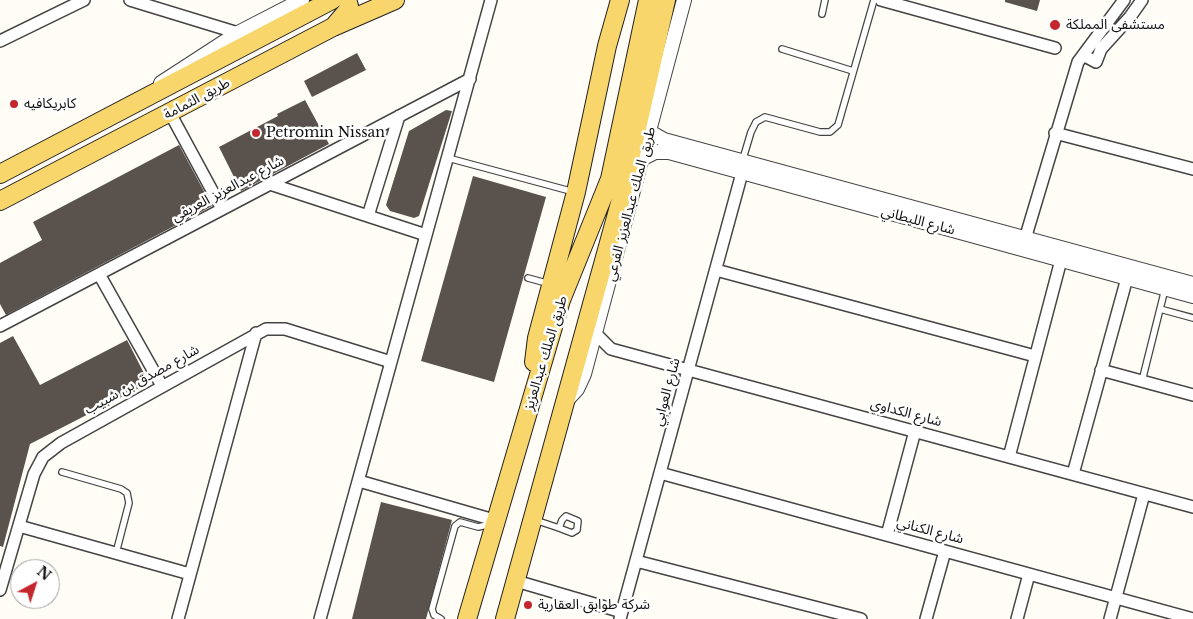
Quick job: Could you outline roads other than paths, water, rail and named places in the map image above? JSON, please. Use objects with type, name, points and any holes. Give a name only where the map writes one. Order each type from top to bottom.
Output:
[{"type":"main road","name":"طريق الثمامة","points":[[0,174],[332,0]]},
{"type":"main road","points":[[333,27],[347,10],[349,6],[347,0]]},
{"type":"main road","points":[[333,27],[371,0]]},
{"type":"main road","name":"طريق الثمامة","points":[[0,201],[333,27],[395,0]]},
{"type":"main road","points":[[536,387],[533,367],[537,338],[576,192],[607,46],[620,0]]},
{"type":"main road","name":"طريق الملك عبدالعزيز","points":[[467,619],[560,300],[610,179],[648,0]]},
{"type":"main road","points":[[506,619],[620,203],[666,0]]},
{"type":"main road","points":[[652,60],[667,29],[676,0]]},
{"type":"street","points":[[0,41],[84,0]]},
{"type":"street","points":[[130,0],[238,33]]},
{"type":"street","points":[[320,619],[491,0]]},
{"type":"street","name":"طريق الملك عبدالعزيز الفرعي","points":[[565,402],[581,382],[596,334],[684,0]]},
{"type":"street","points":[[882,0],[1055,48]]},
{"type":"street","points":[[1025,239],[1055,133],[1078,62],[1124,0]]},
{"type":"street","points":[[1083,55],[1096,62],[1101,50],[1130,17],[1142,0]]},
{"type":"street","points":[[1130,17],[1151,0]]},
{"type":"street","points":[[123,109],[176,72],[238,33],[300,1]]},
{"type":"street","name":"شارع عبدالعزيز العريفي","points":[[0,326],[470,79]]},
{"type":"street","points":[[170,113],[222,209]]},
{"type":"street","points":[[368,216],[398,116]]},
{"type":"street","name":"شارع الليطاني","points":[[650,132],[664,140],[742,167],[1061,260],[1193,296]]},
{"type":"street","points":[[1055,133],[1193,170]]},
{"type":"street","name":"شارع الليطاني","points":[[643,158],[655,152],[669,152],[742,167],[1193,284]]},
{"type":"street","name":"شارع العوابي","points":[[621,615],[716,270],[742,167]]},
{"type":"street","points":[[270,184],[426,235]]},
{"type":"street","points":[[1009,457],[1061,260]]},
{"type":"street","points":[[716,270],[1035,356]]},
{"type":"street","points":[[99,274],[162,386]]},
{"type":"street","points":[[1073,474],[1127,278]]},
{"type":"street","name":"شارع مصدق بن شبيب","points":[[0,590],[34,474],[49,452],[162,386],[256,333],[272,328],[285,329],[391,362]]},
{"type":"street","points":[[178,619],[256,333]]},
{"type":"street","name":"شارع الكداوي","points":[[596,334],[611,349]]},
{"type":"street","name":"شارع الكداوي","points":[[590,354],[611,349],[1193,507]]},
{"type":"street","points":[[1101,370],[1193,395]]},
{"type":"street","points":[[887,535],[916,431]]},
{"type":"street","name":"شارع الكناني","points":[[660,473],[1193,618]]},
{"type":"street","points":[[358,481],[494,522]]},
{"type":"street","points":[[1110,619],[1144,494]]},
{"type":"street","points":[[18,526],[190,574]]},
{"type":"street","points":[[926,619],[945,551]]},
{"type":"street","points":[[636,561],[861,619]]},
{"type":"street","points":[[1017,619],[1029,574]]},
{"type":"street","points":[[516,581],[621,615]]},
{"type":"lane","points":[[822,14],[826,0]]},
{"type":"lane","points":[[742,167],[751,132],[756,122],[765,116],[820,132],[830,132],[838,125],[874,0]]},
{"type":"lane","points":[[782,49],[853,71]]},
{"type":"lane","points":[[448,158],[576,192]]},
{"type":"lane","points":[[528,278],[550,284]]},
{"type":"lane","points":[[1142,381],[1165,289]]},
{"type":"lane","points":[[1160,310],[1193,318]]},
{"type":"lane","points":[[62,472],[121,488],[126,493],[130,503],[116,553]]},
{"type":"lane","points":[[533,520],[559,528]]},
{"type":"lane","points":[[442,619],[434,615],[432,609],[454,526],[462,522],[482,528],[494,522]]},
{"type":"place","name":"مستشفى المملكة","points":[[1055,25]]},
{"type":"place","name":"كابريكافيه","points":[[14,104]]},
{"type":"place","name":"Petromin Nissan","points":[[256,133]]},
{"type":"place","name":"شركة طوابق العقارية","points":[[528,605]]}]
